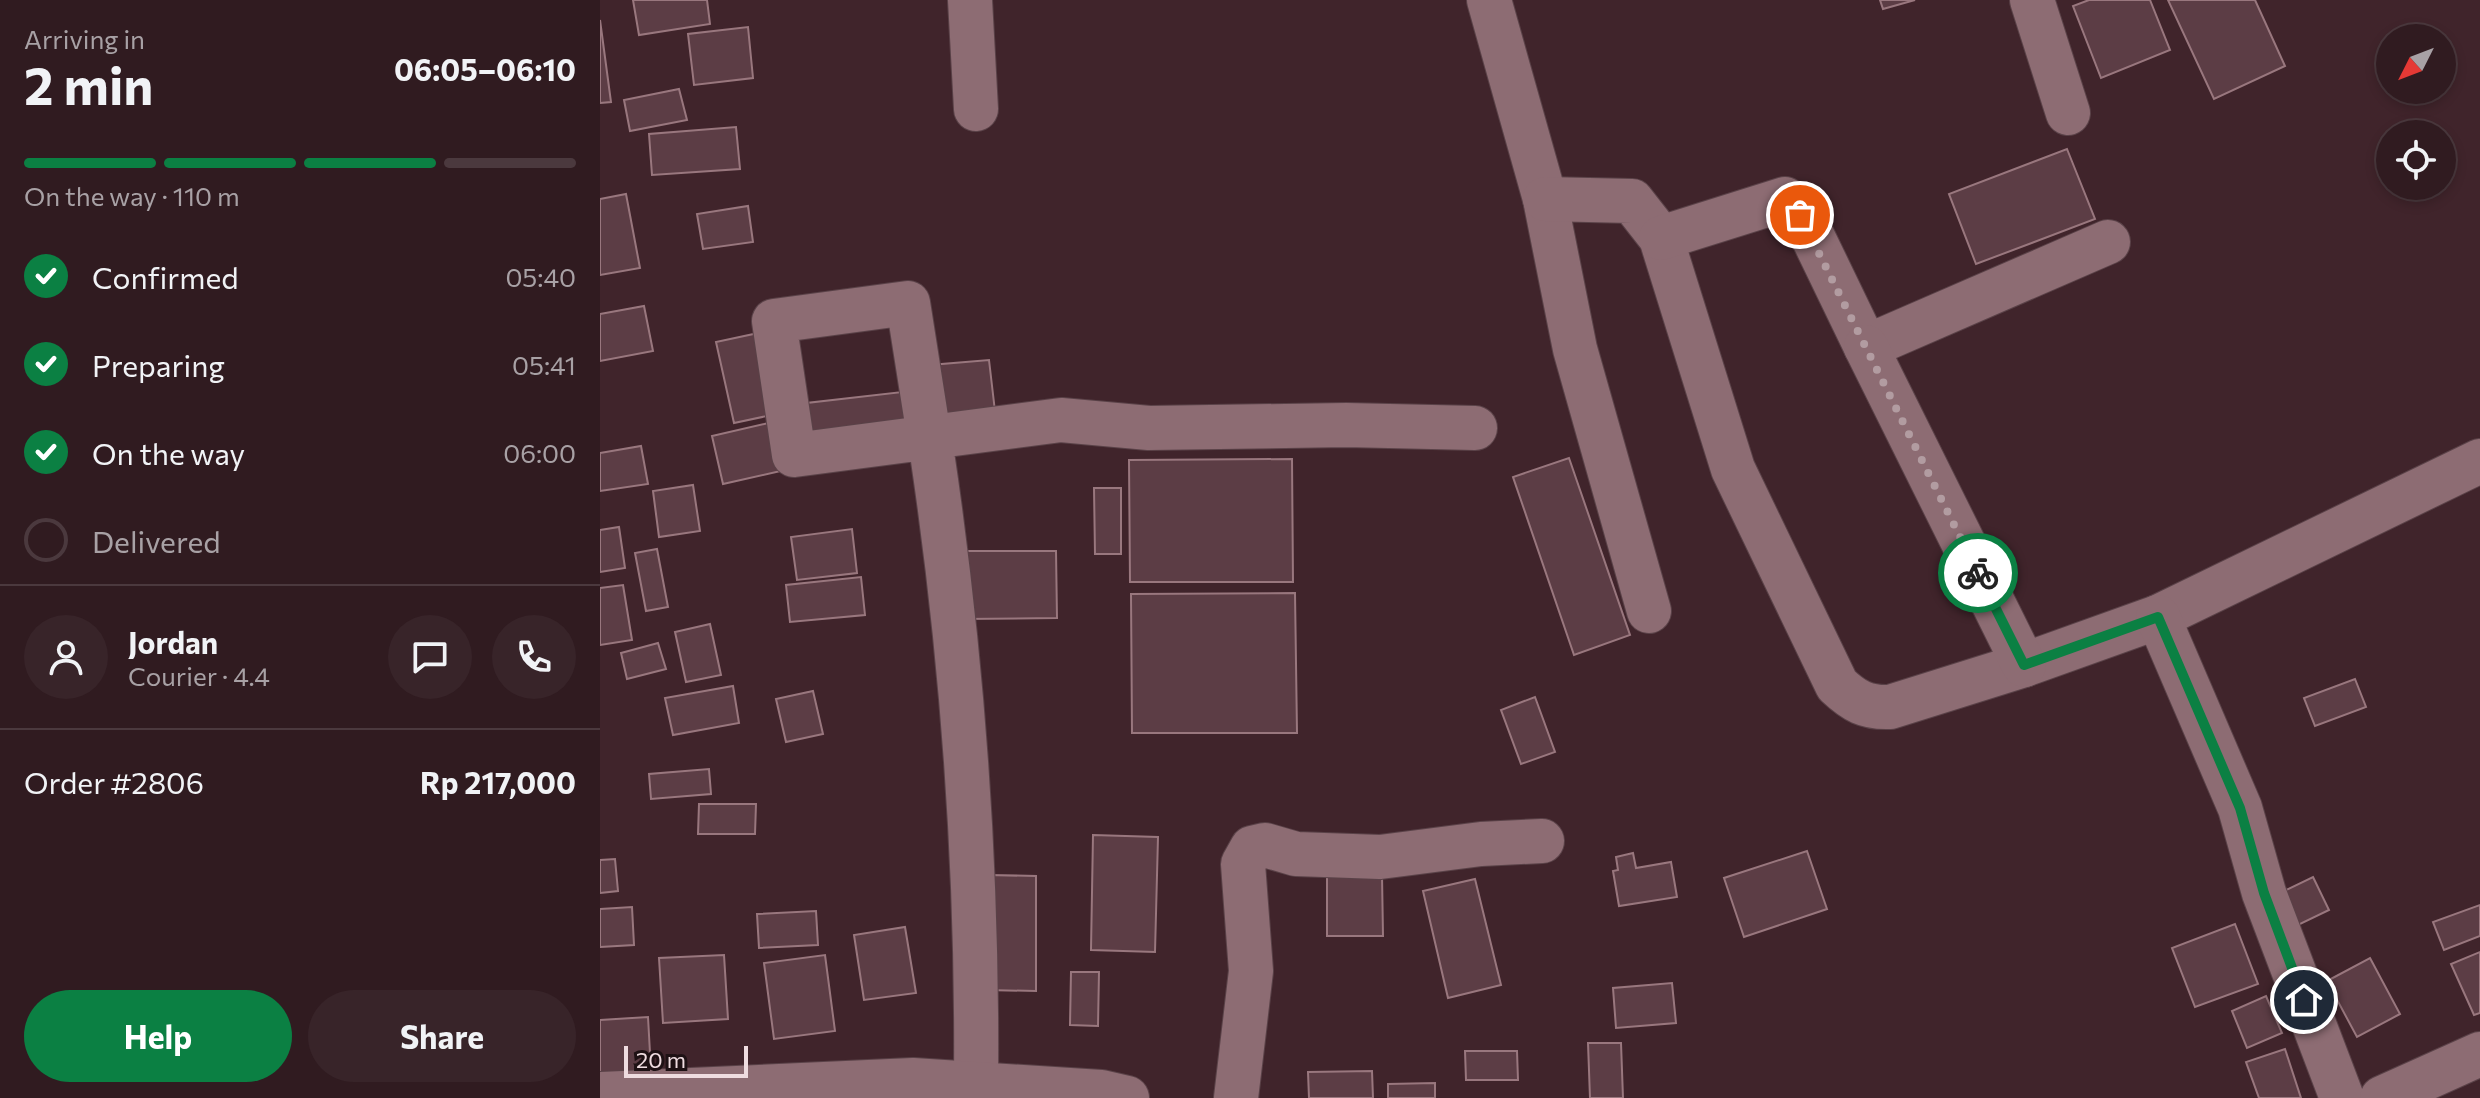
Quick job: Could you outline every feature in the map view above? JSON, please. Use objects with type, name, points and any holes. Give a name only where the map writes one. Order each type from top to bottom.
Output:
[{"type":"street","points":[[970,0],[976,109]]},
{"type":"street","points":[[1489,0],[1545,199],[1575,349],[1649,611]]},
{"type":"street","points":[[2032,0],[2068,113]]},
{"type":"street","points":[[1545,199],[1632,201],[1661,238],[1733,469],[1837,685],[1854,701],[1871,708],[1890,707],[2024,665],[2158,617],[2480,461]]},
{"type":"street","points":[[1661,238],[1785,199],[1809,229],[2024,665]]},
{"type":"street","points":[[1866,347],[2108,242]]},
{"type":"street","points":[[976,1084],[977,1000],[954,604],[929,436],[1061,420],[1149,428],[1346,425],[1475,428]]},
{"type":"street","points":[[2158,617],[2240,808],[2264,893],[2342,1098]]},
{"type":"street","points":[[1236,1098],[1251,971],[1243,864],[1252,848],[1265,845],[1296,854],[1380,857],[1481,844],[1542,841]]},
{"type":"street","points":[[2382,1098],[2480,1054]]},
{"type":"street","points":[[600,1094],[665,1095],[913,1080],[1110,1096]]},
{"type":"building","points":[[633,0],[707,0],[710,24],[639,35]]},
{"type":"building","points":[[1880,0],[1915,0],[1883,9]]},
{"type":"building","points":[[2089,0],[2150,0],[2170,50],[2101,78],[2073,6]]},
{"type":"building","points":[[2168,0],[2255,0],[2285,66],[2214,99]]},
{"type":"building","points":[[600,20],[611,102],[600,103]]},
{"type":"building","points":[[748,27],[753,78],[694,85],[688,34]]},
{"type":"building","points":[[679,89],[687,120],[630,131],[624,100]]},
{"type":"building","points":[[736,127],[740,169],[652,175],[649,134]]},
{"type":"building","points":[[2067,149],[2095,219],[1976,264],[1949,194]]},
{"type":"building","points":[[626,194],[640,268],[600,275],[600,199]]},
{"type":"building","points":[[748,206],[753,242],[703,249],[697,214]]},
{"type":"building","points":[[644,306],[653,351],[600,361],[600,314]]},
{"type":"building","points":[[763,332],[781,413],[734,423],[716,342]]},
{"type":"building","points":[[989,360],[996,420],[936,426],[930,365]]},
{"type":"building","points":[[902,392],[907,432],[803,443],[798,404]]},
{"type":"building","points":[[773,422],[785,470],[723,484],[712,436]]},
{"type":"building","points":[[641,446],[648,484],[600,491],[600,453]]},
{"type":"building","points":[[1569,458],[1630,635],[1574,655],[1513,477]]},
{"type":"building","points":[[1292,459],[1293,582],[1130,582],[1129,460]]},
{"type":"building","points":[[693,485],[700,531],[659,537],[653,491]]},
{"type":"building","points":[[1094,488],[1121,488],[1121,554],[1095,554]]},
{"type":"building","points":[[619,527],[625,568],[600,572],[600,530]]},
{"type":"building","points":[[852,529],[857,573],[797,580],[791,537]]},
{"type":"building","points":[[657,549],[668,607],[646,611],[635,553]]},
{"type":"building","points":[[960,551],[1056,551],[1057,618],[962,619]]},
{"type":"building","points":[[861,577],[865,615],[790,622],[786,585]]},
{"type":"building","points":[[623,585],[632,640],[600,645],[600,588]]},
{"type":"building","points":[[1295,593],[1297,733],[1132,733],[1131,594]]},
{"type":"building","points":[[710,624],[721,675],[686,682],[675,632]]},
{"type":"building","points":[[658,643],[666,669],[627,679],[621,653]]},
{"type":"building","points":[[2355,679],[2366,707],[2315,726],[2304,698]]},
{"type":"building","points":[[733,686],[739,723],[673,735],[665,698]]},
{"type":"building","points":[[813,691],[823,734],[786,742],[776,699]]},
{"type":"building","points":[[1535,697],[1555,752],[1521,764],[1501,710]]},
{"type":"building","points":[[709,769],[711,794],[651,799],[649,774]]},
{"type":"building","points":[[699,804],[756,804],[755,834],[698,834]]},
{"type":"building","points":[[1093,835],[1158,837],[1155,952],[1091,950]]},
{"type":"building","points":[[1807,851],[1827,909],[1744,937],[1724,878]]},
{"type":"building","points":[[1633,853],[1636,868],[1671,862],[1677,897],[1619,906],[1613,871],[1618,870],[1616,857]]},
{"type":"building","points":[[615,859],[618,891],[600,893],[600,860]]},
{"type":"building","points":[[988,875],[1036,876],[1036,991],[987,990]]},
{"type":"building","points":[[1382,875],[1383,936],[1327,936],[1327,876]]},
{"type":"building","points":[[2313,877],[2329,910],[2298,925],[2282,892]]},
{"type":"building","points":[[1475,879],[1501,985],[1448,998],[1423,891]]},
{"type":"building","points":[[2480,905],[2480,936],[2444,950],[2433,922]]},
{"type":"building","points":[[632,907],[634,945],[600,947],[600,909]]},
{"type":"building","points":[[816,911],[818,945],[759,948],[757,914]]},
{"type":"building","points":[[2235,924],[2258,984],[2195,1007],[2172,948]]},
{"type":"building","points":[[905,927],[916,993],[864,1000],[854,935]]},
{"type":"building","points":[[2480,952],[2480,1013],[2474,1015],[2451,964]]},
{"type":"building","points":[[724,955],[728,1019],[663,1023],[659,958]]},
{"type":"building","points":[[825,955],[835,1031],[774,1039],[764,963]]},
{"type":"building","points":[[2370,958],[2400,1014],[2357,1037],[2327,981]]},
{"type":"building","points":[[1071,972],[1099,972],[1098,1026],[1070,1025]]},
{"type":"building","points":[[1672,983],[1676,1023],[1616,1028],[1613,988]]},
{"type":"building","points":[[2266,996],[2282,1033],[2247,1048],[2232,1011]]},
{"type":"building","points":[[648,1017],[651,1071],[600,1073],[600,1020]]},
{"type":"building","points":[[1588,1043],[1621,1043],[1623,1098],[1590,1098]]},
{"type":"building","points":[[2285,1049],[2301,1098],[2259,1098],[2246,1062]]},
{"type":"building","points":[[1465,1051],[1517,1051],[1518,1080],[1466,1080]]},
{"type":"building","points":[[1372,1071],[1373,1098],[1309,1098],[1308,1072]]},
{"type":"building","points":[[1435,1083],[1435,1098],[1388,1098],[1388,1084]]},
{"type":"way so far","points":[[1800,215],[1978,573]]},
{"type":"route","points":[[1978,573],[2024,665],[2158,617],[2240,808],[2264,893],[2304,1000]]}]
